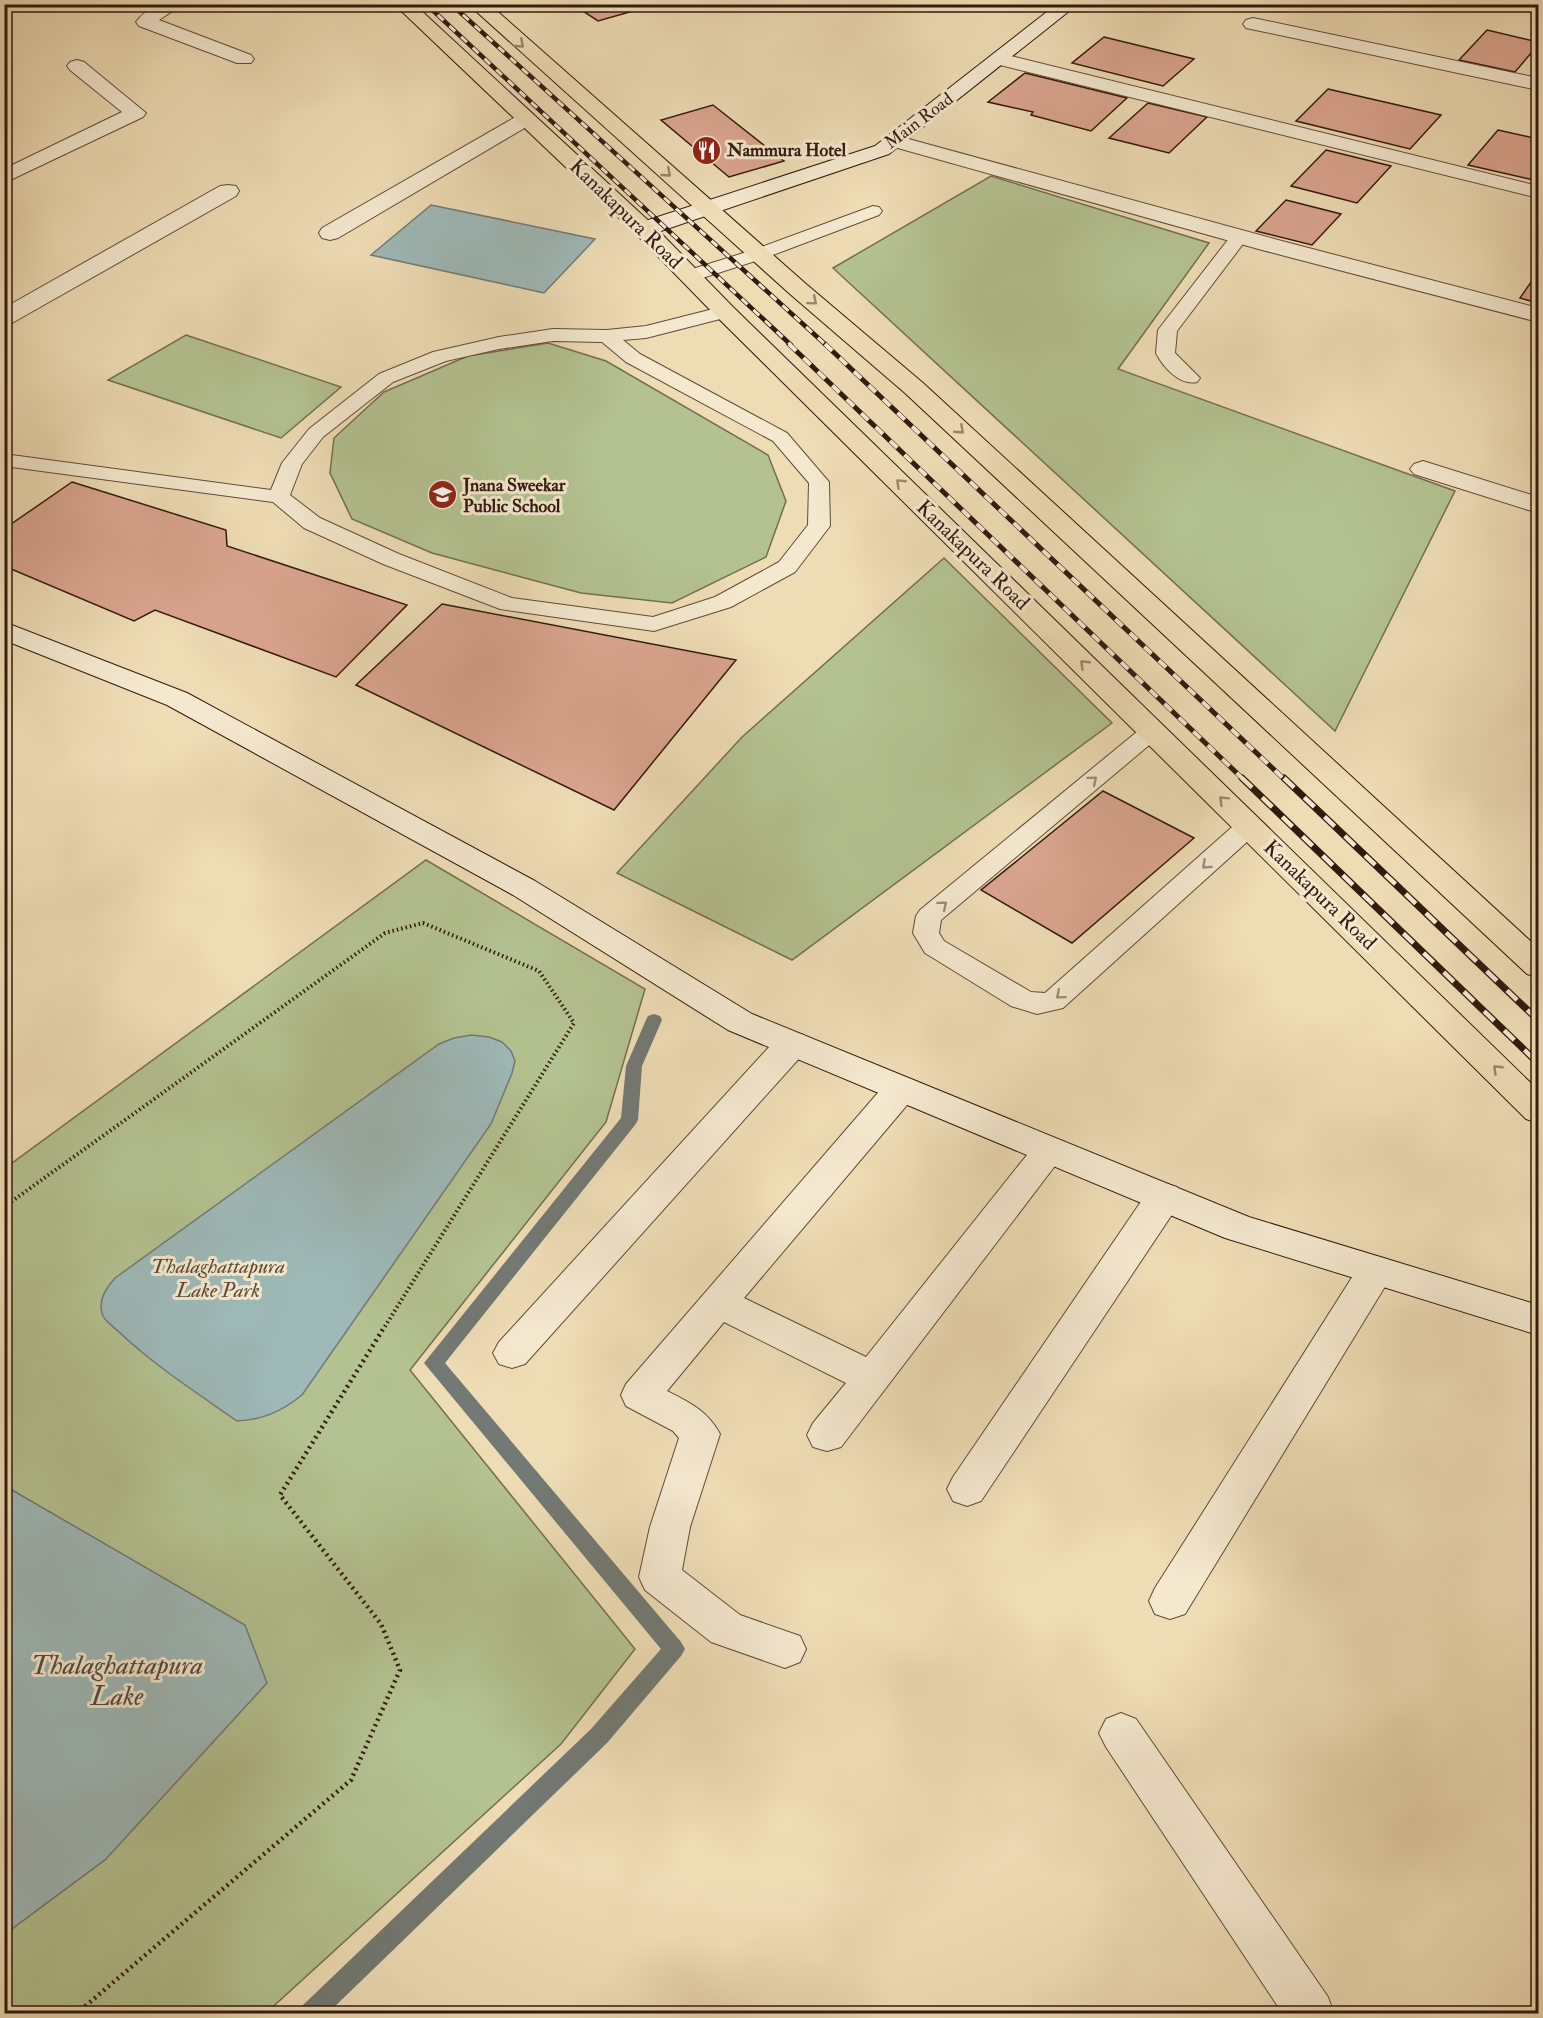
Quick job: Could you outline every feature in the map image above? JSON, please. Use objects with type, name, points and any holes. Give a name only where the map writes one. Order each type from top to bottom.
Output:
[{"type":"highway","name":"Kanakapura Road","points":[[403,4],[644,229],[725,312],[1539,1110]]},
{"type":"highway","points":[[477,4],[706,208],[915,388],[1539,966]]},
{"type":"street","points":[[174,4],[154,13],[146,22],[244,59]]},
{"type":"street","name":"Main Road","points":[[644,229],[882,150],[1069,4]]},
{"type":"street","points":[[1253,24],[1539,84]]},
{"type":"street","points":[[999,59],[1539,192]]},
{"type":"street","points":[[4,177],[136,113],[77,66]]},
{"type":"street","points":[[330,233],[526,119]]},
{"type":"street","points":[[894,141],[1539,315]]},
{"type":"street","points":[[4,318],[228,191]]},
{"type":"street","points":[[1423,469],[1539,505]]},
{"type":"street","points":[[4,630],[177,699],[524,888],[740,1022],[1238,1228],[1539,1320]]},
{"type":"street","points":[[512,1353],[792,1044]]},
{"type":"street","points":[[785,1649],[726,1629],[660,1577],[670,1527],[700,1434],[687,1420],[640,1395],[901,1089]]},
{"type":"street","points":[[827,1435],[1050,1150]]},
{"type":"street","points":[[967,1489],[1164,1197]]},
{"type":"street","points":[[1170,1601],[1376,1270]]},
{"type":"street","points":[[719,1303],[872,1378]]},
{"type":"street","points":[[1121,1733],[1311,2013]]},
{"type":"lane","points":[[690,276],[759,254],[873,211]]},
{"type":"lane","points":[[1190,378],[1166,357],[1162,345],[1168,330],[1240,236]]},
{"type":"lane","points":[[279,497],[291,463],[316,433],[387,378],[440,356],[499,343],[553,335],[607,336],[646,332],[725,312]]},
{"type":"lane","points":[[4,460],[279,497],[312,523],[391,559],[508,604],[654,624],[723,602],[787,567],[819,526],[819,482],[780,437],[633,358],[607,336]]},
{"type":"lane","points":[[1152,731],[928,916],[926,933],[934,948],[1022,999],[1037,1004],[1053,1001],[1249,826]]},
{"type":"path","points":[[4,1207],[385,933],[423,923],[539,971],[574,1023],[280,1495],[381,1624],[400,1670],[351,1780],[76,2013]]},
{"type":"green space","points":[[991,176],[1209,243],[1118,369],[1455,491],[1335,731],[833,268]]},
{"type":"green space","points":[[186,335],[341,387],[281,438],[108,380]]},
{"type":"green space","points":[[548,343],[606,361],[768,455],[786,501],[766,557],[672,603],[581,593],[432,553],[352,519],[330,473],[334,438],[384,392],[468,356]]},
{"type":"green space","points":[[944,558],[1112,723],[792,960],[617,873],[742,737]]},
{"type":"green space","name":"Thalaghattapura Lake Park","points":[[426,860],[645,989],[606,1122],[410,1370],[635,1649],[561,1744],[266,2013],[5,2013],[5,1934],[106,1859],[64,1521],[5,1486],[4,1169]]},
{"type":"water","points":[[431,205],[595,239],[544,293],[371,255]]},
{"type":"water","points":[[471,1035],[489,1037],[502,1042],[511,1051],[515,1061],[491,1124],[302,1395],[272,1414],[237,1421],[162,1368],[104,1318],[101,1310],[102,1300],[115,1278],[439,1044]]},
{"type":"water","name":"Thalaghattapura Lake","points":[[5,1486],[245,1625],[267,1683],[106,1859],[5,1934]]},
{"type":"building","points":[[572,4],[648,4],[651,6],[598,21]]},
{"type":"building","points":[[1487,30],[1538,42],[1538,45],[1515,72],[1459,60]]},
{"type":"building","points":[[1104,37],[1194,59],[1163,86],[1072,63]]},
{"type":"building","points":[[1025,73],[1127,98],[1091,131],[1031,115],[1033,112],[988,102]]},
{"type":"building","points":[[1328,89],[1441,115],[1410,149],[1296,121]]},
{"type":"building","points":[[1148,103],[1207,117],[1169,153],[1109,138]]},
{"type":"building","points":[[713,105],[784,161],[729,177],[661,120]]},
{"type":"building","points":[[1498,130],[1538,139],[1538,181],[1468,165]]},
{"type":"building","points":[[1326,150],[1391,166],[1357,203],[1291,186]]},
{"type":"building","points":[[1286,200],[1341,214],[1312,245],[1256,231]]},
{"type":"building","points":[[1538,272],[1538,303],[1520,298]]},
{"type":"building","points":[[72,482],[226,530],[227,546],[407,605],[336,677],[155,610],[134,621],[4,566],[4,529]]},
{"type":"building","points":[[442,604],[736,660],[614,810],[356,685]]},
{"type":"building","points":[[1103,791],[1194,838],[1072,943],[981,890]]},
{"type":"waterway","points":[[310,2014],[599,1736],[674,1649],[434,1363],[629,1120],[634,1066],[654,1020]]},
{"type":"railway","points":[[426,4],[791,345]]},
{"type":"railway","points":[[451,4],[826,345]]},
{"type":"railway","points":[[789,344],[1244,780]]},
{"type":"railway","points":[[825,344],[1285,780]]},
{"type":"railway","points":[[1242,778],[1538,1063]]},
{"type":"railway","points":[[1284,778],[1538,1020]]},
{"type":"place","name":"Nammura Hotel","points":[[706,150]]},
{"type":"place","name":"Jnana Sweekar Public School","points":[[442,495]]}]
